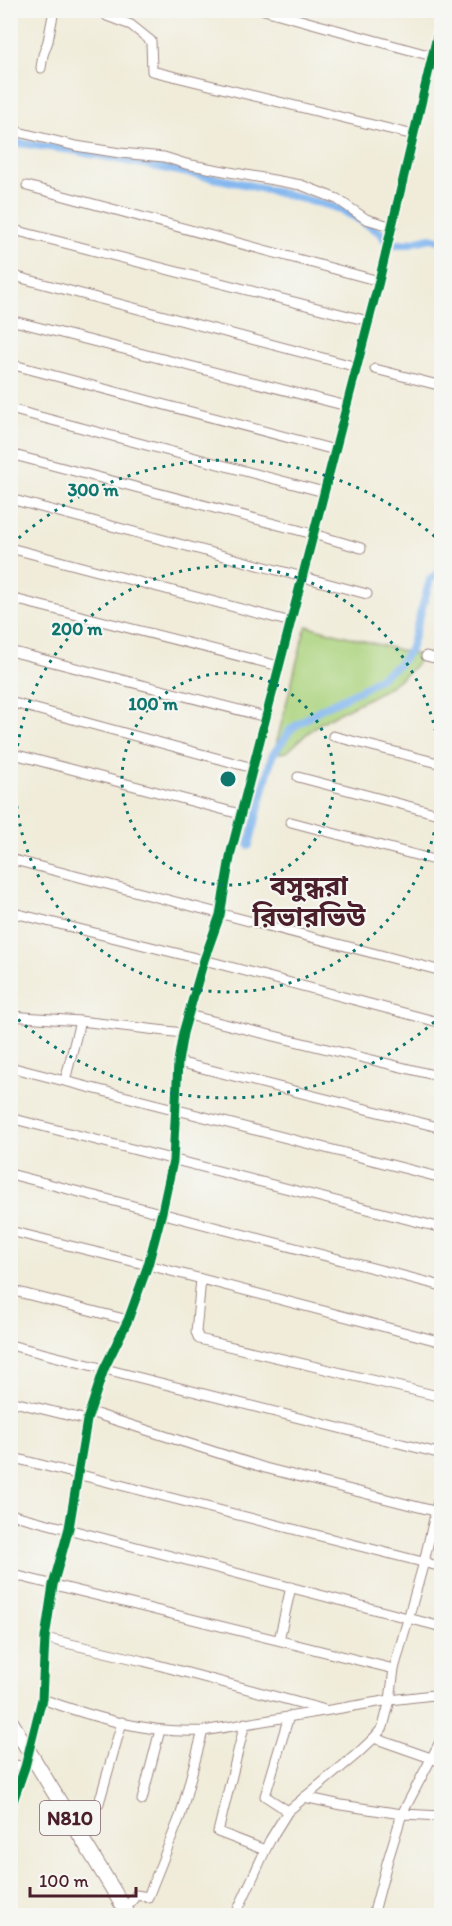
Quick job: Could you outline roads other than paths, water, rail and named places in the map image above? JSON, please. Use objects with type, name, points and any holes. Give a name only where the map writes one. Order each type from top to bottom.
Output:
[{"type":"highway","name":"N810","points":[[10,1720],[127,1913]]},
{"type":"street","points":[[41,68],[54,10]]},
{"type":"street","points":[[105,10],[107,16],[132,25],[151,41],[152,71],[414,135]]},
{"type":"street","points":[[264,10],[432,56]]},
{"type":"street","points":[[10,1810],[25,1767],[42,1699],[45,1638],[53,1585],[69,1528],[88,1416],[104,1369],[128,1320],[148,1265],[162,1212],[173,1161],[178,1062],[183,1033],[204,960],[220,915],[240,814],[393,227],[441,15],[427,10]]},
{"type":"street","points":[[10,130],[76,146],[164,157],[186,164],[301,185],[337,199],[366,219],[393,227]]},
{"type":"street","points":[[27,186],[379,281]]},
{"type":"street","points":[[10,229],[369,321]]},
{"type":"street","points":[[10,275],[357,367]]},
{"type":"street","points":[[10,320],[347,406]]},
{"type":"street","points":[[10,364],[335,450]]},
{"type":"street","points":[[375,369],[441,386]]},
{"type":"street","points":[[10,409],[324,492]]},
{"type":"street","points":[[10,454],[361,548]]},
{"type":"street","points":[[10,499],[367,594]]},
{"type":"street","points":[[10,548],[291,622]]},
{"type":"street","points":[[10,598],[279,666]]},
{"type":"street","points":[[10,651],[266,717]]},
{"type":"street","points":[[426,656],[441,660]]},
{"type":"street","points":[[10,702],[253,768]]},
{"type":"street","points":[[333,736],[441,764]]},
{"type":"street","points":[[10,753],[240,814]]},
{"type":"street","points":[[298,777],[441,815]]},
{"type":"street","points":[[291,822],[441,862]]},
{"type":"street","points":[[10,859],[441,971]]},
{"type":"street","points":[[10,912],[204,960],[441,1023]]},
{"type":"street","points":[[188,1014],[441,1077]]},
{"type":"street","points":[[10,1016],[80,1021],[183,1033]]},
{"type":"street","points":[[64,1081],[80,1021]]},
{"type":"street","points":[[178,1062],[441,1128]]},
{"type":"street","points":[[10,1067],[441,1178]]},
{"type":"street","points":[[10,1118],[441,1228]]},
{"type":"street","points":[[10,1174],[441,1286]]},
{"type":"street","points":[[10,1231],[441,1342]]},
{"type":"street","points":[[201,1279],[195,1332],[199,1339],[441,1396]]},
{"type":"street","points":[[10,1290],[128,1320]]},
{"type":"street","points":[[10,1345],[441,1454]]},
{"type":"street","points":[[10,1401],[88,1416],[265,1468],[438,1513]]},
{"type":"street","points":[[10,1457],[441,1567]]},
{"type":"street","points":[[235,1916],[265,1850],[288,1811],[374,1738],[383,1727],[390,1700],[394,1669],[438,1513],[441,1484]]},
{"type":"street","points":[[10,1514],[441,1628]]},
{"type":"street","points":[[10,1574],[394,1669]]},
{"type":"street","points":[[279,1640],[291,1587]]},
{"type":"street","points":[[45,1638],[326,1710]]},
{"type":"street","points":[[42,1699],[70,1709],[174,1732],[203,1731],[390,1700],[441,1694]]},
{"type":"street","points":[[288,1811],[266,1796],[289,1716]]},
{"type":"street","points":[[99,1803],[122,1722]]},
{"type":"street","points":[[245,1724],[218,1832],[265,1850]]},
{"type":"street","points":[[142,1800],[160,1730]]},
{"type":"street","points":[[127,1913],[136,1895],[148,1897],[181,1814],[203,1731]]},
{"type":"street","points":[[374,1738],[441,1762]]},
{"type":"street","points":[[374,1915],[402,1814],[441,1738]]},
{"type":"street","points":[[10,1764],[25,1767]]},
{"type":"street","points":[[304,1797],[402,1814],[441,1816]]},
{"type":"waterway","points":[[10,142],[72,150],[244,184],[332,206],[381,233],[391,244],[405,244],[431,238],[442,241]]},
{"type":"waterway","points":[[249,845],[272,756],[291,729],[319,710],[364,688],[398,665],[410,650],[430,580],[442,569]]},
{"type":"district","name":"বসুন্ধরা রিভারভিউ","points":[[309,902]]}]
